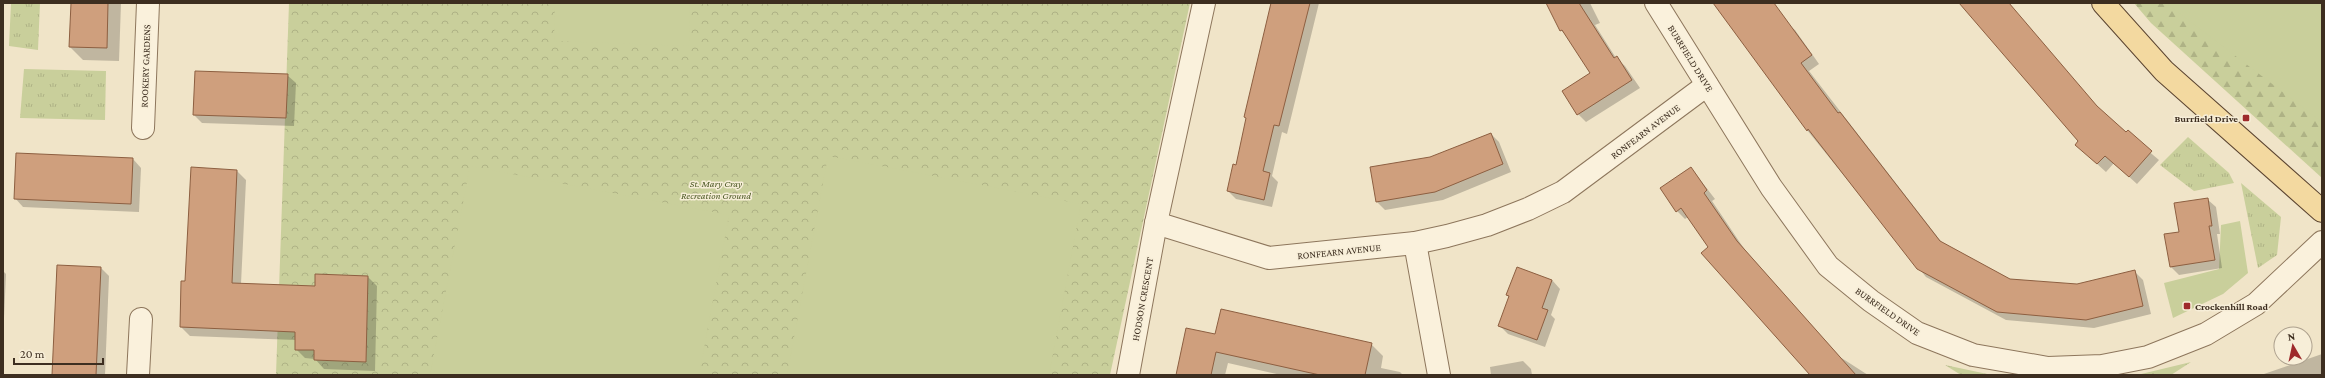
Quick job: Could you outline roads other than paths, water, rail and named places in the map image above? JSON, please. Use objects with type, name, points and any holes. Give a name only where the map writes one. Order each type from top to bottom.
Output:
[{"type":"main road","points":[[2103,3],[2164,71],[2322,211]]},
{"type":"street","name":"ROOKERY GARDENS","points":[[143,128],[148,3]]},
{"type":"street","points":[[1156,223],[1204,3]]},
{"type":"street","name":"BURRFIELD DRIVE","points":[[1656,3],[1771,187],[1828,266],[1871,301],[1918,333],[1973,356],[2048,368],[2102,366],[2148,357],[2206,334],[2256,304],[2322,242]]},
{"type":"street","name":"RONFEARN AVENUE","points":[[1156,223],[1269,258],[1414,243],[1487,225],[1528,209],[1563,192],[1707,84]]},
{"type":"street","name":"HODSON CRESCENT","points":[[1128,375],[1156,223]]},
{"type":"street","points":[[1414,243],[1438,375]]},
{"type":"street","points":[[138,375],[141,319]]},
{"type":"place","name":"Burrfield Drive","points":[[2246,118]]},
{"type":"place","name":"Crockenhill Road","points":[[2187,306]]},
{"type":"park label","name":"St. Mary Cray Recreation Ground","points":[[716,188]]}]
